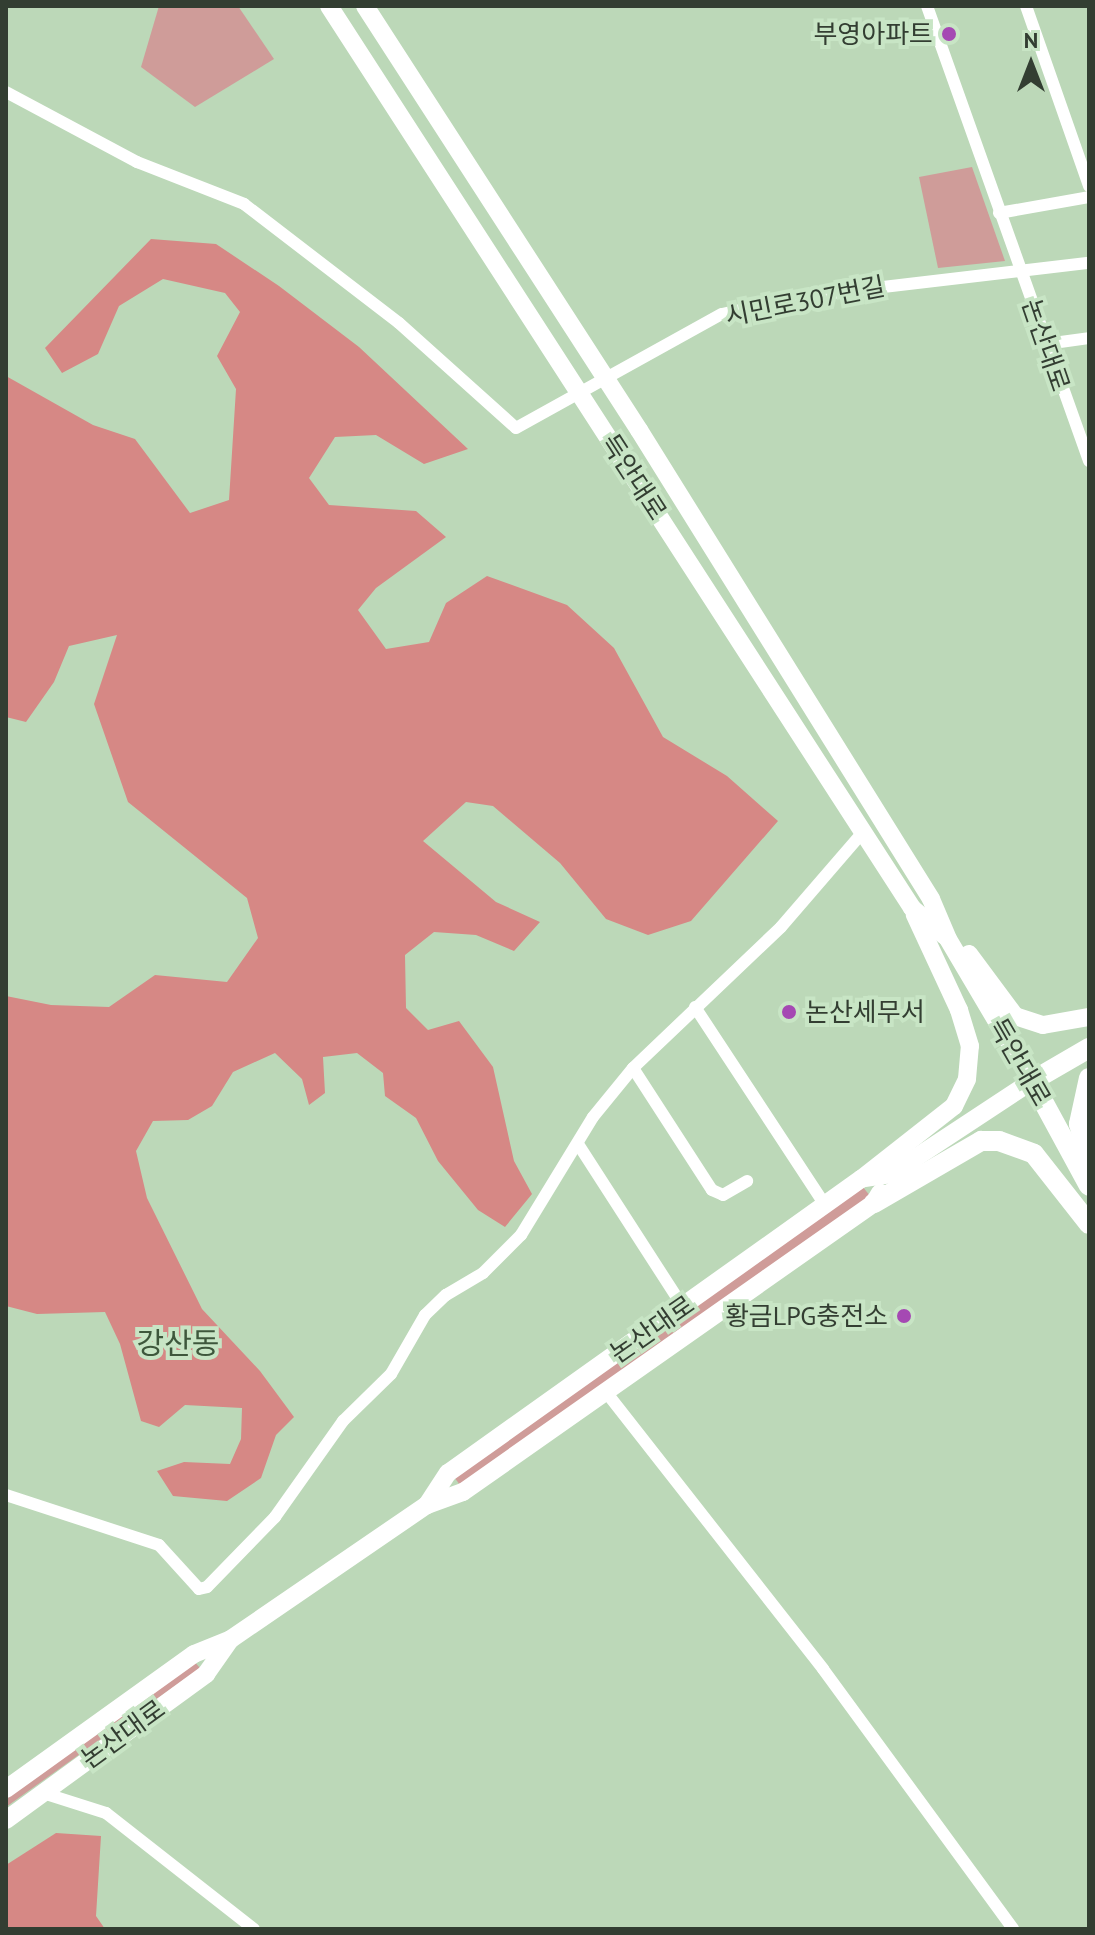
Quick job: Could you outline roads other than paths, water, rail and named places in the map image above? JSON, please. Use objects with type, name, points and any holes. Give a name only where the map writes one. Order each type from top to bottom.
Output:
[{"type":"main road","name":"논산대로","points":[[1032,1081],[1082,1051],[1089,1037]]},
{"type":"main road","points":[[1089,1078],[1079,1124],[1089,1158]]},
{"type":"main road","name":"득안대로","points":[[1032,1081],[1089,1186]]},
{"type":"main road","points":[[874,1203],[981,1141],[999,1141],[1034,1154],[1089,1224]]},
{"type":"street","name":"득안대로","points":[[329,6],[912,908],[948,939]]},
{"type":"street","name":"득안대로","points":[[365,6],[606,381],[931,899],[948,939],[1032,1081]]},
{"type":"street","points":[[927,6],[1021,273]]},
{"type":"street","points":[[1026,6],[1089,186]]},
{"type":"street","name":"시민로307번길","points":[[6,92],[137,162],[244,204],[399,323],[516,428],[606,381],[722,314],[798,297],[1089,263]]},
{"type":"street","points":[[999,213],[1089,197]]},
{"type":"street","name":"논산대로","points":[[1021,273],[1089,461]]},
{"type":"street","points":[[1046,344],[1089,338]]},
{"type":"street","points":[[6,1495],[159,1545],[199,1589],[207,1587],[275,1517],[343,1421],[391,1374],[425,1315],[446,1295],[483,1273],[521,1235],[578,1144],[633,1068],[781,927],[863,832]]},
{"type":"street","points":[[931,899],[1015,1016],[1043,1025],[1089,1017]]},
{"type":"street","points":[[861,1179],[954,1106],[967,1079],[970,1046],[959,1010],[912,908]]},
{"type":"street","points":[[695,1007],[825,1205]]},
{"type":"street","points":[[633,1068],[712,1190],[723,1195],[747,1181]]},
{"type":"street","name":"논산대로","points":[[427,1505],[448,1473],[861,1179],[891,1174],[1032,1081]]},
{"type":"street","points":[[578,1144],[683,1307]]},
{"type":"street","name":"논산대로","points":[[6,1789],[194,1654],[231,1639],[427,1505],[463,1492],[874,1203],[891,1174]]},
{"type":"street","points":[[606,1392],[823,1669],[1013,1929]]},
{"type":"street","name":"논산대로","points":[[6,1820],[206,1674],[231,1639]]},
{"type":"street","points":[[43,1793],[106,1813],[254,1929]]},
{"type":"place","name":"부영아파트","points":[[949,34]]},
{"type":"place","name":"논산세무서","points":[[789,1012]]},
{"type":"place","name":"황금LPG충전소","points":[[904,1316]]},
{"type":"district","name":"강산동","points":[[178,1343]]}]
